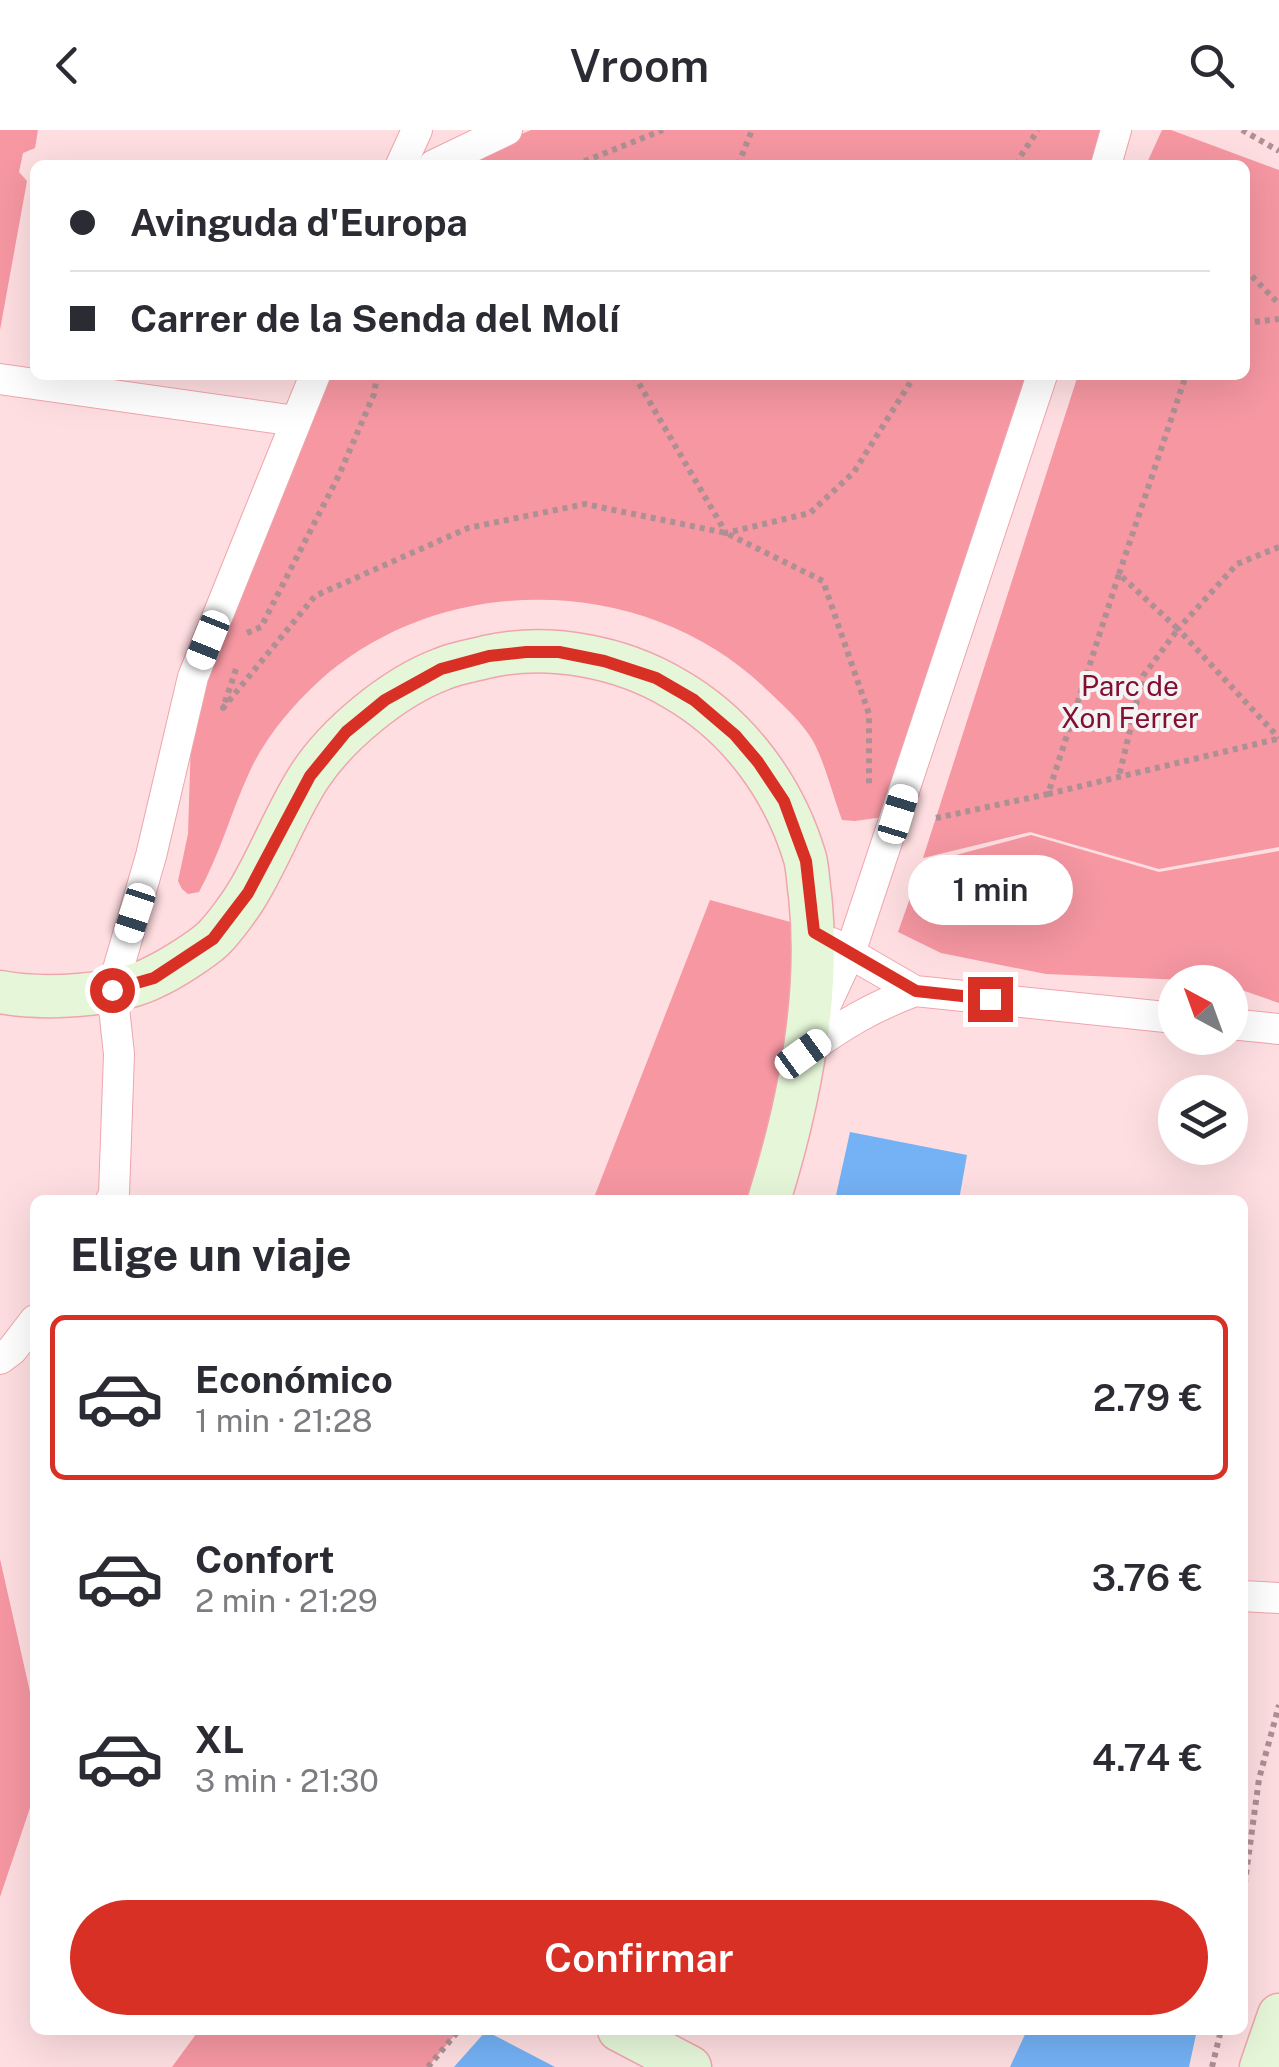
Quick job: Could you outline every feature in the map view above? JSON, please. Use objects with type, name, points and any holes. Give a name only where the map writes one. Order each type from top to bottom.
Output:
[{"type":"street","points":[[403,160],[416,130]]},
{"type":"street","points":[[445,160],[508,130]]},
{"type":"street","points":[[1107,160],[1116,130]]},
{"type":"street","points":[[0,379],[296,421]]},
{"type":"street","points":[[114,1195],[119,1054],[112,990],[150,856],[193,677],[313,380]]},
{"type":"street","points":[[771,1195],[787,1142],[811,994],[1040,380]]},
{"type":"street","points":[[0,992],[66,996],[112,990],[154,978],[213,939],[248,893],[310,776],[346,732],[385,700],[441,669],[489,656],[559,652],[656,678],[694,700],[735,735],[784,801],[832,943],[916,991],[1158,1016]]},
{"type":"street","points":[[803,1054],[850,1020],[916,991]]},
{"type":"street","points":[[1248,1026],[1279,1029]]},
{"type":"street","points":[[0,1359],[30,1327]]},
{"type":"street","points":[[1248,1596],[1279,1598]]},
{"type":"street","points":[[1261,2067],[1279,2015]]},
{"type":"street","points":[[629,2048],[690,2067]]},
{"type":"street","points":[[1269,2067],[1279,2066]]},
{"type":"path","points":[[588,160],[663,130]]},
{"type":"path","points":[[740,160],[752,130]]},
{"type":"path","points":[[1019,160],[1038,130]]},
{"type":"path","points":[[1242,130],[1279,151]]},
{"type":"path","points":[[1250,274],[1279,304]]},
{"type":"path","points":[[1250,323],[1279,319]]},
{"type":"path","points":[[247,633],[261,627],[340,475],[374,394],[375,380]]},
{"type":"path","points":[[637,380],[726,533]]},
{"type":"path","points":[[726,533],[810,514],[854,472],[912,380]]},
{"type":"path","points":[[1048,794],[1184,380]]},
{"type":"path","points":[[241,651],[223,708],[315,596],[468,528],[585,504],[726,533],[823,581],[869,714],[868,786]]},
{"type":"path","points":[[1119,776],[1143,676],[1178,629],[1238,564],[1279,546]]},
{"type":"path","points":[[936,818],[1278,738],[1178,629],[1119,574]]},
{"type":"path","points":[[1248,1862],[1260,1779],[1279,1705]]},
{"type":"path","points":[[428,2067],[455,2035]]},
{"type":"path","points":[[1212,2067],[1220,2035]]},
{"type":"green space","points":[[0,130],[38,130],[35,148],[23,153],[19,172],[27,181],[0,330]]},
{"type":"green space","points":[[531,130],[1116,130],[1107,160],[461,160]]},
{"type":"green space","name":"Parc de Xon Ferrer","points":[[1162,130],[1171,130],[1279,170],[1279,847],[1159,869],[1030,832],[923,858],[1076,380],[1250,380],[1250,160],[1148,160]]},
{"type":"green space","points":[[316,380],[1037,380],[897,815],[842,820],[809,734],[767,690],[719,651],[664,623],[605,606],[544,600],[483,604],[424,619],[368,645],[318,682],[262,748],[199,892],[188,894],[178,881],[188,834],[193,677]]},
{"type":"green space","points":[[1031,835],[1159,872],[1279,851],[1279,1003],[1248,992],[1248,965],[1158,965],[1158,979],[1046,974],[941,953],[898,932],[922,864]]},
{"type":"green space","points":[[710,900],[816,929],[765,1195],[595,1195]]},
{"type":"green space","points":[[0,1559],[30,1692],[30,1808],[0,1897]]},
{"type":"green space","points":[[195,2035],[455,2035],[428,2067],[172,2067]]},
{"type":"building","points":[[850,1132],[967,1155],[960,1195],[836,1195]]},
{"type":"building","points":[[482,2035],[494,2035],[555,2067],[454,2067]]},
{"type":"building","points":[[1025,2035],[1196,2035],[1189,2067],[1010,2067]]},
{"type":"route","points":[[112,990],[154,978],[213,939],[248,893],[310,776],[346,732],[385,700],[441,669],[489,656],[559,652],[656,678],[694,700],[735,735],[784,801],[806,861],[814,932],[916,991],[990,999]]}]
